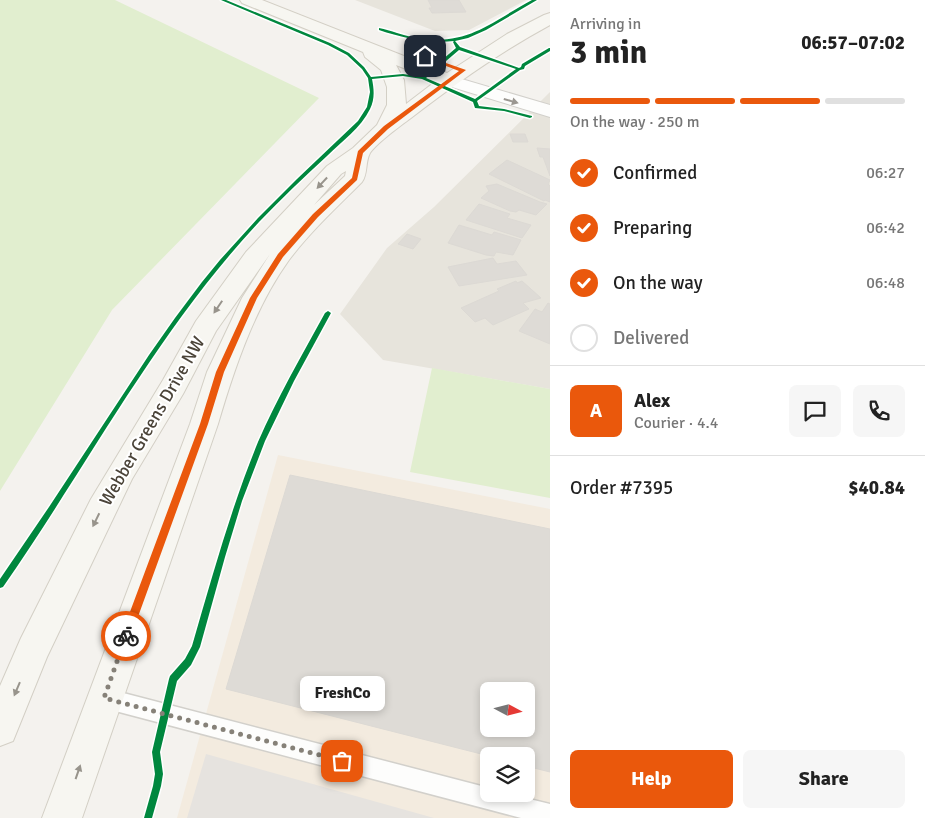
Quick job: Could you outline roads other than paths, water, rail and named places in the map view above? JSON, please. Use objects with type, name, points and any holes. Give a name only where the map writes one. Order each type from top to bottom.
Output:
[{"type":"main road","points":[[248,0],[332,34],[456,75]]},
{"type":"main road","points":[[268,0],[456,75]]},
{"type":"main road","name":"Webber Greens Drive NW","points":[[0,728],[33,650],[102,508],[122,471],[174,387],[205,326],[232,286],[269,239],[334,170],[360,152],[386,128],[456,75],[513,38],[550,18]]},
{"type":"main road","points":[[332,34],[377,56],[394,76],[397,103],[386,128]]},
{"type":"main road","name":"Webber Greens Drive NW","points":[[62,818],[204,424],[220,372],[254,298],[280,256],[316,215],[355,178],[360,152]]},
{"type":"street","points":[[456,75],[550,97]]},
{"type":"street","points":[[456,75],[550,111]]},
{"type":"lane","points":[[104,698],[550,816]]},
{"type":"place","name":"FreshCo","points":[[342,761]]}]
